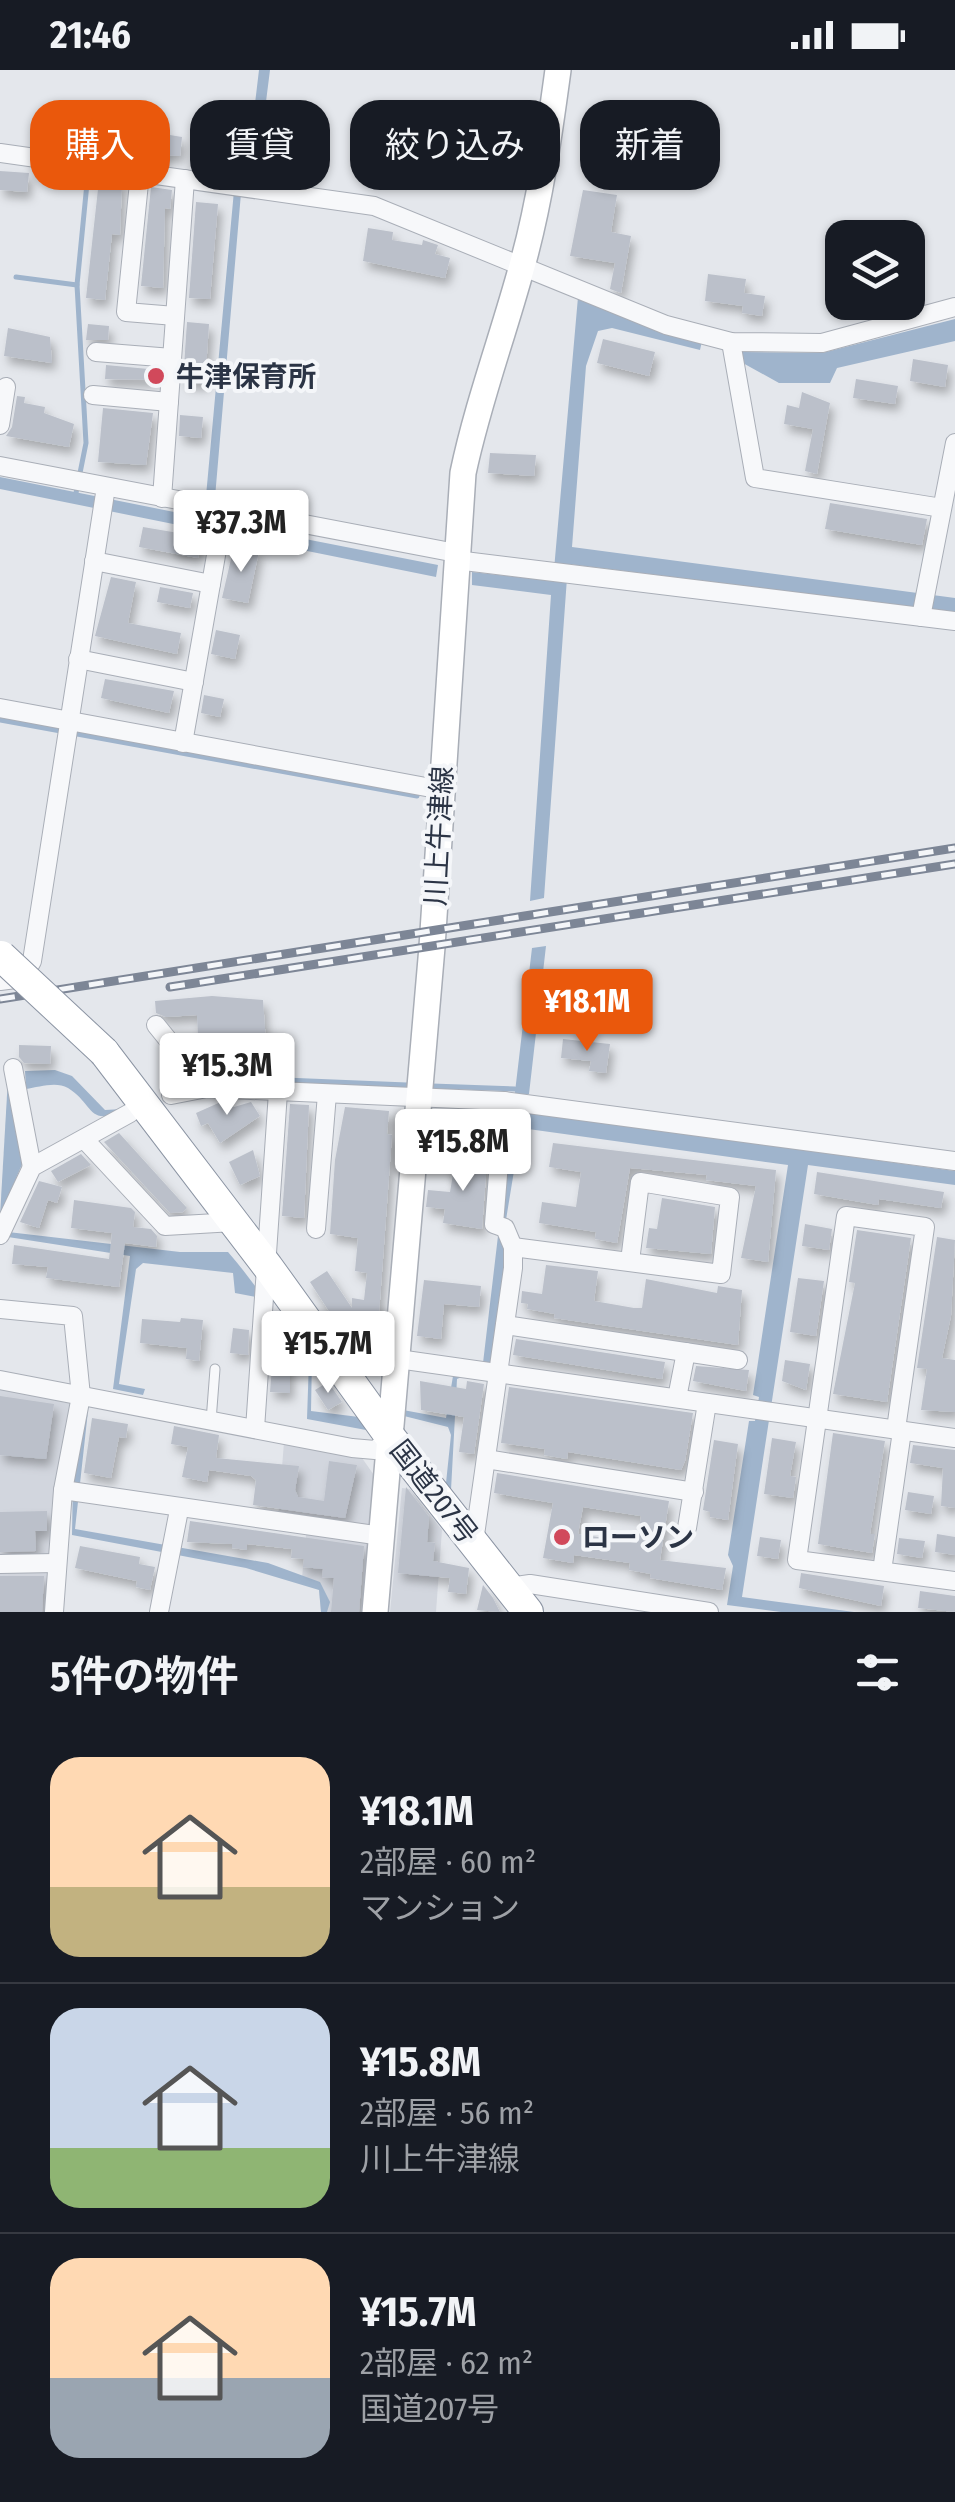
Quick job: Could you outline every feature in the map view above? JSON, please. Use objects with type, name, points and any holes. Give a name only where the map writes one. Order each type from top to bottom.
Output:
[{"type":"highway","name":"国道207号","points":[[0,956],[104,1052],[234,1222],[267,1294],[391,1438],[528,1612]]},
{"type":"main road","name":"川上牛津線","points":[[375,1612],[419,1099],[463,473],[477,410],[523,265],[542,180],[558,70]]},
{"type":"street","points":[[0,153],[30,157]]},
{"type":"street","points":[[170,177],[374,206],[666,325],[731,342],[822,343],[955,306]]},
{"type":"street","points":[[162,498],[185,179]]},
{"type":"street","points":[[138,190],[126,312],[175,316]]},
{"type":"street","points":[[731,342],[755,478],[942,508]]},
{"type":"street","points":[[96,352],[172,358]]},
{"type":"street","points":[[0,425],[6,387]]},
{"type":"street","points":[[93,396],[168,402]]},
{"type":"street","points":[[921,617],[955,443]]},
{"type":"street","points":[[0,466],[548,572],[955,621]]},
{"type":"street","points":[[0,981],[23,978],[32,961],[106,487]]},
{"type":"street","points":[[183,743],[224,510]]},
{"type":"street","points":[[94,561],[211,584]]},
{"type":"street","points":[[78,659],[194,682]]},
{"type":"street","points":[[0,708],[68,730],[183,743],[442,790]]},
{"type":"street","points":[[156,1026],[208,1088]]},
{"type":"street","points":[[0,1235],[32,1166],[13,1068]]},
{"type":"street","points":[[171,1096],[208,1088],[504,1100],[955,1161]]},
{"type":"street","points":[[255,1429],[278,1092]]},
{"type":"street","points":[[316,1229],[327,1094]]},
{"type":"street","points":[[474,1542],[513,1247],[505,1228],[494,1224],[504,1100]]},
{"type":"street","points":[[32,1166],[130,1113]]},
{"type":"street","points":[[84,1139],[165,1226],[234,1222]]},
{"type":"street","points":[[513,1247],[721,1274],[730,1197],[640,1182],[630,1262]]},
{"type":"street","points":[[882,1572],[925,1227],[846,1216],[797,1560],[882,1572],[955,1581]]},
{"type":"street","points":[[0,1309],[73,1316],[81,1396],[72,1492],[56,1563],[54,1612]]},
{"type":"street","points":[[505,1325],[738,1360]]},
{"type":"street","points":[[677,1398],[686,1352]]},
{"type":"street","points":[[398,1359],[955,1438]]},
{"type":"street","points":[[0,1380],[375,1450],[391,1438]]},
{"type":"street","points":[[687,1528],[707,1403]]},
{"type":"street","points":[[486,1459],[694,1492]]},
{"type":"street","points":[[72,1492],[382,1536]]},
{"type":"street","points":[[159,1612],[180,1510]]},
{"type":"street","points":[[0,1564],[56,1563]]},
{"type":"street","points":[[508,1587],[530,1584],[708,1612]]},
{"type":"lane","points":[[211,1421],[215,1370]]},
{"type":"shaded area","points":[[0,1389],[72,1404],[48,1612],[0,1612]]},
{"type":"shaded area","points":[[284,1442],[362,1458],[376,1478],[361,1612],[321,1612],[319,1590],[302,1578],[307,1524],[278,1519]]},
{"type":"shaded area","points":[[402,1488],[410,1489],[442,1530],[436,1612],[390,1612]]},
{"type":"water","points":[[259,70],[270,70],[266,100],[255,100]]},
{"type":"water","points":[[234,190],[241,190],[213,521],[438,565],[436,577],[0,489],[0,477],[204,518]]},
{"type":"water","points":[[578,297],[702,341],[700,350],[612,328],[598,331],[586,366],[572,547],[955,598],[955,612],[568,564],[544,898],[530,901],[551,595],[472,585],[472,572],[553,581]]},
{"type":"water","points":[[955,319],[955,341],[837,368],[830,383],[779,383],[741,362],[743,352],[822,353]]},
{"type":"water","points":[[546,946],[529,1094],[522,1095],[520,1111],[955,1171],[955,1185],[808,1165],[742,1597],[854,1612],[781,1612],[727,1605],[733,1566],[728,1555],[749,1421],[755,1421],[759,1397],[753,1395],[788,1165],[521,1128],[503,1238],[507,1268],[490,1365],[457,1379],[451,1490],[446,1483],[451,1435],[448,1427],[404,1416],[403,1410],[446,1418],[453,1376],[483,1363],[532,948]]},
{"type":"water","points":[[55,1070],[72,1076],[105,1110],[123,1109],[97,1115],[63,1086],[26,1089],[25,1071]]},
{"type":"water","points":[[8,1078],[23,1162],[0,1216]]},
{"type":"water","points":[[8,1232],[180,1252],[228,1252],[312,1357],[311,1411],[359,1417],[366,1430],[307,1419],[309,1360],[276,1328],[256,1297],[235,1293],[233,1273],[143,1263],[136,1269],[119,1384],[145,1389],[143,1395],[113,1389],[130,1256],[8,1237]]},
{"type":"water","points":[[88,1411],[75,1529],[268,1563],[320,1582],[330,1602],[327,1612],[321,1612],[319,1590],[246,1568],[72,1535],[73,1478]]},
{"type":"building","points":[[170,135],[182,137],[180,156],[170,155]]},
{"type":"building","points":[[0,171],[29,173],[27,192],[0,190]]},
{"type":"building","points":[[98,190],[122,190],[120,235],[112,234],[105,300],[86,298]]},
{"type":"building","points":[[151,190],[172,190],[170,209],[165,208],[163,288],[141,286]]},
{"type":"building","points":[[583,190],[617,195],[611,232],[631,236],[621,293],[610,289],[615,263],[570,256]]},
{"type":"building","points":[[196,202],[218,204],[210,299],[189,298]]},
{"type":"building","points":[[368,228],[393,232],[392,240],[422,245],[423,240],[438,245],[435,254],[450,258],[445,278],[363,261]]},
{"type":"building","points":[[708,274],[746,279],[744,293],[765,296],[762,316],[742,313],[743,306],[705,301]]},
{"type":"building","points":[[187,322],[209,324],[205,384],[183,382]]},
{"type":"building","points":[[88,324],[109,326],[108,340],[86,340]]},
{"type":"building","points":[[8,328],[50,337],[52,363],[4,356]]},
{"type":"building","points":[[603,339],[655,352],[649,376],[597,363]]},
{"type":"building","points":[[913,359],[948,365],[945,387],[910,381]]},
{"type":"building","points":[[106,365],[159,370],[158,380],[105,379]]},
{"type":"building","points":[[856,379],[898,386],[895,404],[853,398]]},
{"type":"building","points":[[802,392],[830,403],[817,474],[805,471],[813,429],[784,424],[787,405],[799,408]]},
{"type":"building","points":[[17,396],[25,397],[24,403],[45,407],[44,413],[74,424],[69,447],[6,436],[12,427]]},
{"type":"building","points":[[103,408],[153,413],[146,465],[98,462]]},
{"type":"building","points":[[180,415],[203,417],[201,438],[179,436]]},
{"type":"building","points":[[490,453],[536,455],[534,476],[488,473]]},
{"type":"building","points":[[830,503],[927,519],[922,545],[825,529]]},
{"type":"building","points":[[143,527],[202,537],[198,558],[139,547]]},
{"type":"building","points":[[234,546],[259,551],[248,603],[222,598]]},
{"type":"building","points":[[111,577],[136,582],[128,623],[181,633],[177,654],[95,636]]},
{"type":"building","points":[[160,587],[193,593],[190,608],[157,602]]},
{"type":"building","points":[[216,630],[240,635],[235,659],[211,654]]},
{"type":"building","points":[[105,679],[174,691],[169,713],[101,698]]},
{"type":"building","points":[[204,695],[224,699],[220,717],[201,713]]},
{"type":"building","points":[[212,996],[263,1000],[266,1043],[222,1047],[226,1074],[214,1076],[207,1068],[203,1037],[198,1037],[197,1015],[166,1017],[156,1013],[155,1001]]},
{"type":"building","points":[[563,1039],[610,1044],[606,1073],[589,1071],[591,1061],[561,1058]]},
{"type":"building","points":[[19,1045],[51,1046],[50,1064],[24,1063],[19,1057]]},
{"type":"building","points":[[223,1101],[234,1107],[251,1102],[260,1116],[220,1143],[208,1123],[201,1126],[196,1113]]},
{"type":"building","points":[[290,1104],[309,1105],[304,1218],[282,1216]]},
{"type":"building","points":[[345,1107],[389,1111],[387,1134],[392,1135],[378,1328],[334,1319],[310,1282],[327,1271],[352,1308],[352,1298],[364,1300],[367,1273],[355,1271],[358,1238],[330,1234],[335,1160]]},
{"type":"building","points":[[119,1133],[187,1208],[183,1212],[170,1213],[104,1142]]},
{"type":"building","points":[[553,1143],[776,1170],[768,1262],[741,1258],[756,1186],[706,1180],[707,1175],[630,1168],[617,1243],[595,1239],[596,1232],[539,1223],[542,1202],[576,1207],[581,1172],[549,1167]]},
{"type":"building","points":[[253,1150],[260,1176],[240,1185],[229,1162]]},
{"type":"building","points":[[81,1154],[91,1165],[58,1182],[51,1171]]},
{"type":"building","points":[[456,1156],[487,1161],[482,1229],[443,1223],[445,1209],[426,1207],[428,1190],[450,1192]]},
{"type":"building","points":[[817,1172],[944,1192],[941,1208],[879,1199],[878,1205],[814,1194]]},
{"type":"building","points":[[39,1181],[62,1187],[57,1203],[48,1200],[39,1228],[20,1222]]},
{"type":"building","points":[[662,1198],[715,1207],[711,1254],[646,1248],[649,1228],[657,1229]]},
{"type":"building","points":[[74,1200],[131,1208],[135,1212],[133,1227],[151,1229],[157,1236],[156,1247],[125,1243],[119,1287],[46,1278],[48,1267],[12,1264],[14,1245],[109,1259],[112,1233],[71,1228]]},
{"type":"building","points":[[805,1224],[832,1229],[829,1250],[802,1246]]},
{"type":"building","points":[[857,1230],[911,1238],[887,1402],[833,1394],[855,1283],[849,1282]]},
{"type":"building","points":[[937,1237],[955,1240],[951,1316],[942,1358],[955,1360],[955,1412],[921,1410],[927,1369],[917,1368]]},
{"type":"building","points":[[546,1265],[598,1271],[594,1301],[634,1308],[642,1308],[646,1279],[717,1293],[718,1286],[742,1290],[738,1345],[554,1318],[555,1314],[527,1309],[528,1304],[521,1303],[522,1291],[542,1294]]},
{"type":"building","points":[[798,1278],[824,1281],[816,1336],[790,1332]]},
{"type":"building","points":[[424,1280],[481,1286],[479,1307],[444,1304],[441,1339],[417,1336]]},
{"type":"building","points":[[181,1318],[203,1320],[199,1361],[186,1359],[187,1348],[140,1343],[142,1319],[180,1322]]},
{"type":"building","points":[[233,1328],[249,1330],[248,1355],[230,1353]]},
{"type":"building","points":[[516,1339],[665,1362],[662,1379],[513,1355]]},
{"type":"building","points":[[273,1354],[290,1356],[290,1393],[270,1392]]},
{"type":"building","points":[[785,1360],[810,1364],[806,1390],[782,1381]]},
{"type":"building","points":[[696,1366],[749,1370],[746,1391],[693,1381]]},
{"type":"building","points":[[420,1381],[466,1389],[467,1381],[484,1384],[474,1454],[459,1452],[464,1417],[421,1410]]},
{"type":"building","points":[[328,1382],[342,1402],[328,1410],[315,1390]]},
{"type":"building","points":[[509,1387],[693,1413],[681,1470],[568,1452],[567,1459],[544,1455],[545,1449],[501,1443]]},
{"type":"building","points":[[0,1396],[54,1404],[46,1459],[0,1455]]},
{"type":"building","points":[[92,1418],[128,1424],[126,1438],[119,1437],[111,1478],[84,1473]]},
{"type":"building","points":[[174,1426],[219,1435],[216,1458],[299,1466],[295,1490],[298,1497],[324,1501],[329,1461],[357,1465],[345,1518],[253,1505],[256,1480],[251,1476],[209,1470],[207,1482],[182,1477],[188,1447],[171,1444]]},
{"type":"building","points":[[833,1433],[885,1441],[870,1534],[875,1534],[872,1553],[818,1544]]},
{"type":"building","points":[[772,1438],[796,1442],[790,1476],[796,1477],[793,1498],[764,1494]]},
{"type":"building","points":[[714,1440],[738,1444],[728,1520],[710,1517],[710,1512],[703,1510]]},
{"type":"building","points":[[913,1445],[955,1450],[955,1508],[941,1506],[943,1468],[910,1463]]},
{"type":"building","points":[[497,1473],[669,1501],[660,1560],[726,1568],[722,1590],[650,1578],[651,1574],[629,1570],[630,1563],[574,1555],[573,1563],[543,1558],[553,1503],[494,1493]],"holes":[[[583,1507],[641,1516],[637,1543],[578,1534]]]},
{"type":"building","points":[[406,1487],[429,1517],[427,1542],[435,1543],[433,1561],[469,1568],[466,1594],[448,1592],[450,1578],[398,1573]]},
{"type":"building","points":[[908,1492],[934,1496],[931,1514],[905,1510]]},
{"type":"building","points":[[47,1511],[47,1531],[35,1531],[36,1551],[0,1552],[0,1512]]},
{"type":"building","points":[[190,1521],[364,1546],[359,1612],[331,1612],[334,1578],[322,1577],[323,1569],[303,1567],[304,1559],[291,1558],[292,1549],[247,1544],[247,1550],[232,1548],[232,1544],[187,1542]]},
{"type":"building","points":[[937,1534],[955,1537],[955,1555],[935,1552]]},
{"type":"building","points":[[760,1537],[781,1540],[778,1559],[757,1556]]},
{"type":"building","points":[[899,1538],[925,1541],[922,1558],[897,1554]]},
{"type":"building","points":[[80,1546],[140,1557],[139,1564],[155,1567],[150,1590],[136,1587],[137,1581],[75,1568]]},
{"type":"building","points":[[801,1573],[884,1586],[881,1606],[799,1588]]},
{"type":"building","points":[[0,1576],[44,1576],[42,1612],[0,1612]]},
{"type":"building","points":[[483,1585],[493,1598],[500,1612],[477,1610]]},
{"type":"building","points":[[920,1591],[955,1596],[955,1612],[918,1608]]},
{"type":"waterway","points":[[76,493],[86,443],[77,285],[86,190]]},
{"type":"waterway","points":[[16,277],[77,285]]},
{"type":"waterway","points":[[0,720],[417,796]]},
{"type":"waterway","points":[[235,1078],[407,1085]]},
{"type":"waterway","points":[[432,1086],[515,1089]]},
{"type":"railway","points":[[0,999],[955,848]]},
{"type":"railway","points":[[170,987],[955,864]]},
{"type":"place","name":"牛津保育所","points":[[156,376]]},
{"type":"place","name":"ローソン","points":[[562,1537]]}]
